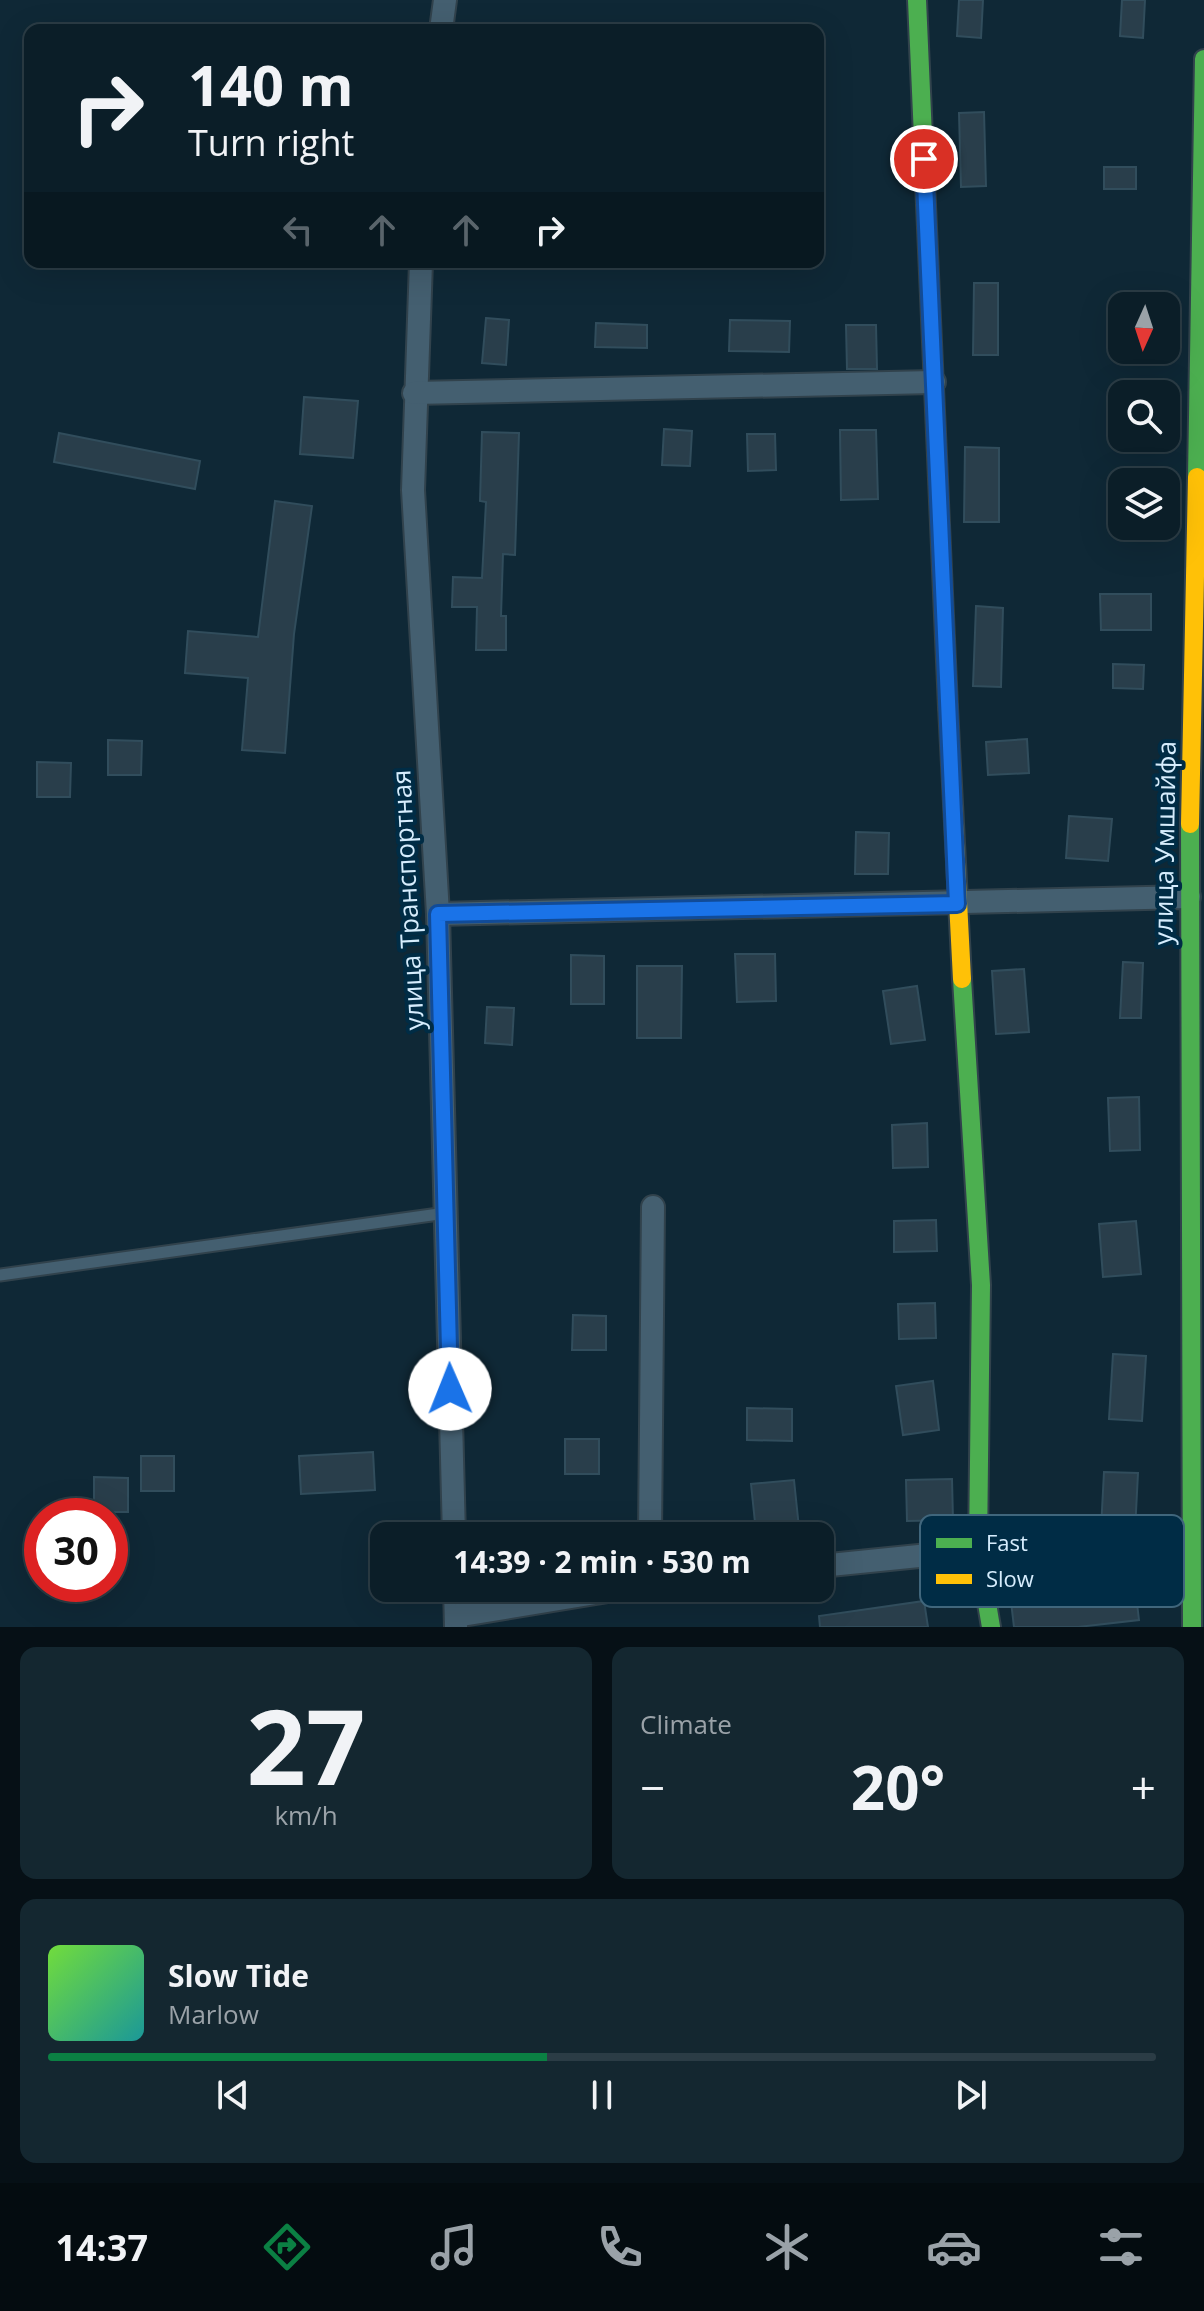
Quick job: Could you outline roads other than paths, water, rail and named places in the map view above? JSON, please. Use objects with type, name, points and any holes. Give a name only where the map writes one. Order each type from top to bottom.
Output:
[{"type":"street","points":[[442,24],[445,0]]},
{"type":"street","points":[[917,0],[957,904],[981,1285],[978,1515]]},
{"type":"street","name":"улица Умшайфа","points":[[1192,1627],[1189,897],[1204,59]]},
{"type":"street","name":"улица Транспортная","points":[[421,268],[413,490],[438,914],[454,1522]]},
{"type":"street","points":[[414,393],[934,382]]},
{"type":"street","points":[[438,914],[1189,897]]},
{"type":"street","points":[[650,1522],[653,1207]]},
{"type":"street","points":[[834,1565],[920,1556]]},
{"type":"street","points":[[456,1621],[554,1602]]},
{"type":"street","points":[[988,1607],[991,1627]]},
{"type":"lane","points":[[0,1275],[446,1213]]}]
